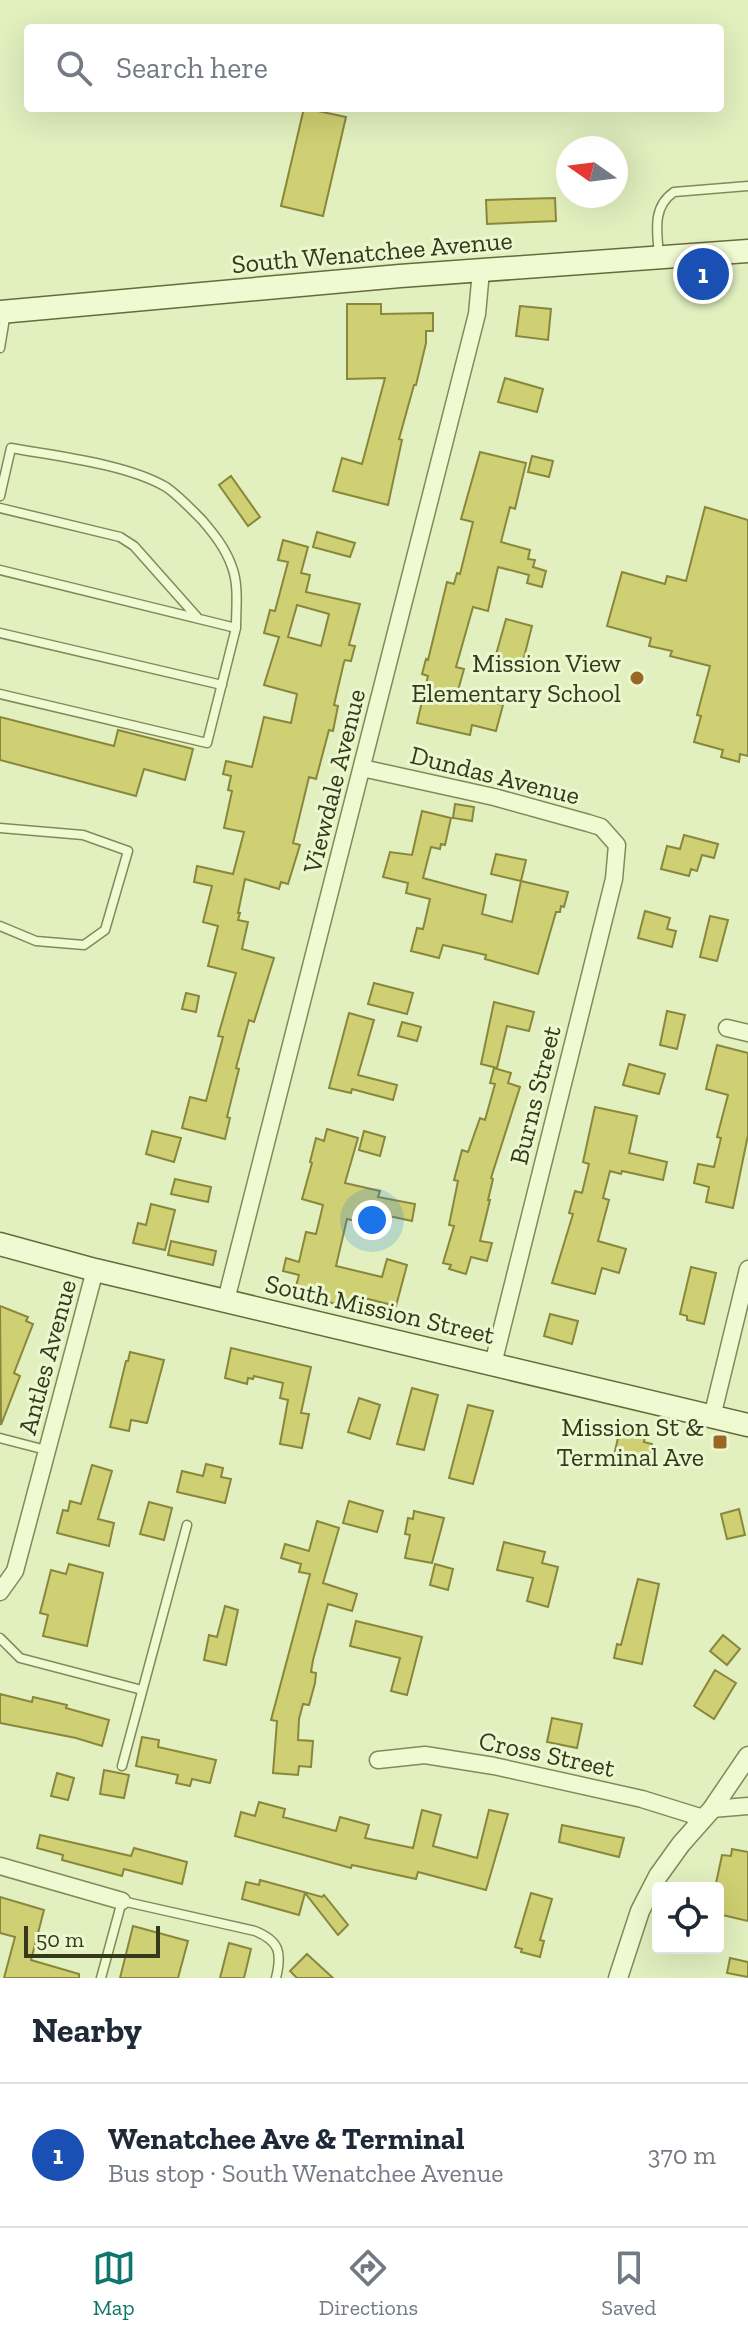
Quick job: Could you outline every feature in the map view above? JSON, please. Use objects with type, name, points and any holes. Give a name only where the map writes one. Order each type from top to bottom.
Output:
[{"type":"main road","name":"South Wenatchee Avenue","points":[[3,312],[400,276],[748,251]]},
{"type":"main road","name":"South Mission Street","points":[[0,1244],[95,1270],[748,1425]]},
{"type":"street","name":"Viewdale Avenue","points":[[226,1300],[477,314],[481,271]]},
{"type":"street","name":"Dundas Avenue","points":[[362,768],[494,797],[588,823],[601,827],[613,838]]},
{"type":"street","name":"Burns Street","points":[[493,1364],[614,879],[618,857],[613,838]]},
{"type":"street","points":[[727,1028],[748,1033]]},
{"type":"street","points":[[712,1417],[748,1269]]},
{"type":"street","name":"Antles Avenue","points":[[0,1592],[47,1450],[95,1270]]},
{"type":"street","name":"Cross Street","points":[[378,1760],[425,1755],[494,1766],[708,1814],[748,1806]]},
{"type":"street","points":[[618,1978],[640,1911],[658,1876],[708,1814],[748,1756]]},
{"type":"street","points":[[0,1866],[122,1901]]},
{"type":"lane","points":[[659,256],[656,217],[666,197],[674,192],[748,186]]},
{"type":"lane","points":[[0,348],[3,312]]},
{"type":"lane","points":[[0,496],[11,448],[94,464],[137,475],[165,487],[212,531],[233,568],[237,598],[236,628],[207,743],[0,694]]},
{"type":"lane","points":[[0,508],[120,537],[134,546],[199,619]]},
{"type":"lane","points":[[0,570],[236,628]]},
{"type":"lane","points":[[0,633],[222,685]]},
{"type":"lane","points":[[0,828],[83,835],[128,851],[105,930],[84,945],[36,941],[0,926]]},
{"type":"lane","points":[[0,1438],[47,1450]]},
{"type":"lane","points":[[122,1766],[187,1525]]},
{"type":"lane","points":[[0,1638],[20,1658],[142,1690]]},
{"type":"lane","points":[[101,1978],[122,1901],[270,1937],[278,1950],[276,1978]]},
{"type":"building","points":[[303,112],[346,117],[323,216],[281,206]]},
{"type":"building","points":[[555,198],[556,221],[487,224],[486,200]]},
{"type":"building","points":[[347,304],[381,304],[381,314],[433,313],[433,331],[426,331],[416,385],[399,439],[402,440],[388,505],[333,491],[342,458],[362,464],[385,378],[347,379]]},
{"type":"building","points":[[520,306],[551,309],[548,340],[516,336]]},
{"type":"building","points":[[505,378],[543,389],[537,412],[498,402]]},
{"type":"building","points":[[480,452],[526,463],[515,509],[510,507],[501,542],[530,550],[528,559],[535,560],[533,567],[546,571],[542,587],[527,583],[529,575],[498,567],[488,611],[473,607],[456,667],[464,669],[457,694],[503,705],[496,731],[472,725],[470,735],[417,723],[428,676],[422,674],[447,582],[454,584],[457,573],[460,574],[473,522],[461,519]]},
{"type":"building","points":[[532,456],[553,461],[549,477],[528,472]]},
{"type":"building","points":[[231,476],[260,517],[248,526],[219,485]]},
{"type":"building","points":[[705,507],[748,520],[748,756],[740,754],[739,762],[721,757],[723,750],[694,742],[701,716],[697,715],[710,666],[670,656],[672,651],[649,646],[651,638],[607,626],[622,572],[665,584],[667,576],[686,581]]},
{"type":"building","points":[[317,532],[355,543],[350,557],[313,547]]},
{"type":"building","points":[[283,540],[308,547],[301,573],[310,575],[306,592],[360,604],[349,645],[355,646],[351,661],[344,662],[334,705],[338,706],[333,731],[329,730],[316,779],[309,777],[293,843],[300,845],[288,884],[281,882],[279,889],[245,879],[238,913],[238,920],[248,922],[242,949],[274,958],[254,1022],[249,1020],[236,1068],[239,1069],[225,1139],[182,1128],[190,1097],[206,1101],[223,1037],[218,1036],[236,973],[208,966],[218,926],[203,922],[212,886],[194,882],[197,866],[233,874],[244,832],[224,828],[232,791],[228,790],[231,776],[223,774],[226,761],[252,767],[264,717],[291,723],[297,694],[264,685],[279,637],[264,633],[270,610],[275,611],[288,562],[278,560]],"holes":[[[297,605],[329,614],[321,646],[288,637]]]},
{"type":"building","points":[[506,619],[532,626],[522,665],[495,658]]},
{"type":"building","points":[[0,717],[114,746],[118,730],[193,749],[185,780],[144,769],[136,796],[0,760]]},
{"type":"building","points":[[455,804],[474,807],[472,821],[453,818]]},
{"type":"building","points":[[422,811],[451,818],[445,845],[441,844],[440,849],[431,847],[423,878],[486,895],[482,914],[512,922],[521,881],[568,892],[564,907],[561,906],[560,912],[556,912],[538,974],[485,959],[486,955],[443,945],[439,958],[411,951],[417,928],[423,929],[430,899],[406,893],[408,883],[383,877],[390,852],[412,855]]},
{"type":"building","points":[[684,835],[718,844],[714,858],[702,855],[697,871],[691,869],[689,876],[661,869],[667,846],[680,849]]},
{"type":"building","points":[[496,854],[526,860],[521,881],[491,874]]},
{"type":"building","points":[[645,911],[670,918],[667,929],[676,931],[672,947],[638,938]]},
{"type":"building","points":[[710,916],[728,920],[717,961],[700,957]]},
{"type":"building","points":[[374,983],[413,993],[407,1014],[368,1004]]},
{"type":"building","points":[[186,993],[199,996],[196,1012],[182,1009]]},
{"type":"building","points":[[494,1002],[534,1012],[529,1031],[507,1026],[497,1068],[481,1064]]},
{"type":"building","points":[[667,1011],[685,1015],[677,1049],[660,1045]]},
{"type":"building","points":[[349,1013],[374,1020],[358,1075],[397,1085],[393,1100],[352,1089],[351,1093],[329,1088]]},
{"type":"building","points":[[402,1022],[421,1027],[417,1041],[398,1036]]},
{"type":"building","points":[[717,1045],[748,1053],[748,1135],[733,1208],[706,1202],[709,1187],[694,1183],[698,1164],[714,1167],[721,1138],[717,1137],[728,1095],[706,1089]]},
{"type":"building","points":[[629,1064],[665,1074],[659,1094],[623,1085]]},
{"type":"building","points":[[494,1068],[511,1073],[508,1083],[520,1087],[491,1178],[490,1200],[480,1241],[492,1243],[487,1261],[471,1257],[466,1274],[449,1269],[451,1265],[443,1263],[454,1226],[449,1225],[458,1181],[454,1180],[462,1150],[468,1152],[480,1118],[485,1120],[495,1084],[490,1083]]},
{"type":"building","points":[[595,1107],[637,1116],[629,1153],[667,1162],[663,1180],[610,1171],[603,1198],[609,1200],[598,1241],[626,1249],[619,1273],[602,1268],[595,1294],[552,1283],[573,1214],[569,1213],[575,1191],[582,1193],[589,1164],[583,1162]]},
{"type":"building","points":[[327,1129],[358,1138],[345,1183],[380,1191],[378,1197],[415,1204],[412,1221],[375,1213],[372,1225],[347,1219],[336,1266],[382,1277],[387,1259],[407,1265],[396,1306],[356,1296],[353,1308],[338,1305],[316,1298],[317,1295],[295,1290],[299,1275],[283,1271],[286,1258],[299,1262],[306,1232],[316,1234],[323,1205],[302,1199],[316,1138],[324,1141]]},
{"type":"building","points":[[152,1131],[181,1138],[174,1162],[146,1154]]},
{"type":"building","points":[[364,1131],[385,1137],[380,1156],[359,1150]]},
{"type":"building","points":[[175,1179],[211,1187],[208,1202],[171,1194]]},
{"type":"building","points":[[151,1204],[175,1210],[165,1250],[133,1243],[138,1223],[146,1225]]},
{"type":"building","points":[[171,1241],[216,1251],[213,1265],[168,1255]]},
{"type":"building","points":[[691,1267],[716,1273],[704,1324],[687,1320],[687,1316],[680,1314]]},
{"type":"building","points":[[0,1306],[28,1317],[26,1321],[33,1324],[14,1373],[20,1376],[1,1425]]},
{"type":"building","points":[[550,1314],[578,1321],[572,1344],[544,1336]]},
{"type":"building","points":[[231,1348],[311,1367],[301,1413],[309,1414],[302,1448],[280,1444],[288,1400],[280,1398],[283,1383],[254,1376],[253,1379],[248,1378],[247,1384],[225,1378]]},
{"type":"building","points":[[130,1352],[164,1360],[147,1423],[131,1420],[129,1431],[110,1427]]},
{"type":"building","points":[[412,1388],[438,1395],[424,1450],[397,1444]]},
{"type":"building","points":[[359,1398],[380,1405],[370,1439],[348,1432]]},
{"type":"building","points":[[468,1405],[493,1411],[473,1484],[449,1478]]},
{"type":"building","points":[[620,1429],[645,1435],[644,1442],[652,1444],[647,1468],[613,1460]]},
{"type":"building","points":[[206,1464],[223,1468],[221,1477],[231,1479],[225,1503],[177,1492],[182,1471],[203,1476]]},
{"type":"building","points":[[92,1465],[112,1471],[98,1519],[114,1523],[109,1546],[57,1533],[63,1510],[68,1511],[70,1501],[81,1504]]},
{"type":"building","points":[[349,1501],[383,1511],[377,1532],[343,1523]]},
{"type":"building","points":[[149,1502],[172,1508],[164,1540],[140,1534]]},
{"type":"building","points":[[739,1509],[745,1535],[727,1539],[721,1514]]},
{"type":"building","points":[[414,1511],[444,1518],[432,1563],[405,1558],[410,1535],[405,1534],[408,1518],[413,1519]]},
{"type":"building","points":[[317,1521],[339,1528],[323,1583],[357,1594],[352,1611],[328,1604],[313,1660],[311,1672],[316,1673],[315,1683],[309,1705],[303,1704],[298,1740],[313,1741],[311,1767],[299,1766],[298,1775],[273,1773],[277,1721],[271,1720],[310,1574],[299,1572],[301,1564],[281,1558],[285,1544],[309,1551]]},
{"type":"building","points":[[504,1542],[545,1552],[542,1563],[558,1567],[548,1607],[527,1601],[533,1578],[497,1570]]},
{"type":"building","points":[[69,1564],[103,1573],[87,1646],[43,1636],[48,1615],[40,1613],[51,1570],[66,1574]]},
{"type":"building","points":[[435,1564],[453,1569],[448,1590],[430,1585]]},
{"type":"building","points":[[638,1579],[659,1584],[642,1664],[614,1658],[617,1644],[621,1645]]},
{"type":"building","points":[[225,1606],[238,1610],[226,1665],[204,1660],[209,1635],[217,1637]]},
{"type":"building","points":[[356,1621],[422,1637],[407,1695],[391,1691],[400,1658],[350,1646]]},
{"type":"building","points":[[723,1635],[740,1649],[727,1665],[710,1651]]},
{"type":"building","points":[[715,1670],[736,1683],[714,1719],[694,1706]]},
{"type":"building","points":[[0,1694],[32,1702],[33,1697],[67,1705],[66,1708],[109,1720],[102,1746],[0,1723]]},
{"type":"building","points":[[552,1718],[582,1724],[577,1748],[547,1742]]},
{"type":"building","points":[[142,1737],[159,1740],[158,1747],[216,1760],[210,1783],[192,1779],[190,1786],[176,1783],[178,1775],[136,1766]]},
{"type":"building","points":[[104,1770],[129,1775],[124,1798],[100,1794]]},
{"type":"building","points":[[57,1773],[74,1778],[68,1800],[51,1796]]},
{"type":"building","points":[[259,1802],[285,1809],[283,1817],[336,1831],[340,1817],[369,1825],[365,1838],[413,1848],[422,1810],[441,1815],[433,1846],[477,1858],[489,1810],[508,1814],[486,1890],[418,1872],[416,1879],[352,1865],[351,1868],[235,1836],[241,1812],[255,1816]]},
{"type":"building","points":[[562,1825],[624,1838],[619,1857],[559,1842]]},
{"type":"building","points":[[40,1835],[131,1856],[134,1848],[187,1862],[182,1884],[124,1869],[122,1876],[62,1860],[63,1855],[37,1848]]},
{"type":"building","points":[[732,1849],[748,1852],[748,1921],[724,1915],[724,1882],[716,1882],[722,1855],[731,1856]]},
{"type":"building","points":[[260,1880],[322,1897],[324,1895],[348,1925],[338,1935],[305,1893],[299,1915],[242,1899],[246,1882],[259,1885]]},
{"type":"building","points":[[531,1893],[552,1899],[540,1940],[544,1941],[540,1957],[521,1952],[522,1949],[515,1947]]},
{"type":"building","points":[[0,1897],[44,1910],[31,1960],[79,1974],[79,1978],[4,1978],[15,1937],[0,1933]]},
{"type":"building","points":[[133,1926],[188,1941],[178,1978],[120,1978]]},
{"type":"building","points":[[229,1943],[251,1949],[244,1978],[220,1978]]},
{"type":"building","points":[[307,1954],[333,1978],[297,1978],[290,1971]]},
{"type":"building","points":[[730,1958],[748,1962],[748,1977],[727,1973]]},
{"type":"place","name":"Wenatchee Ave & Terminal","points":[[703,274]]},
{"type":"place","name":"Mission View Elementary School","points":[[637,678]]},
{"type":"place","name":"Mission St & Terminal Ave","points":[[720,1442]]}]
